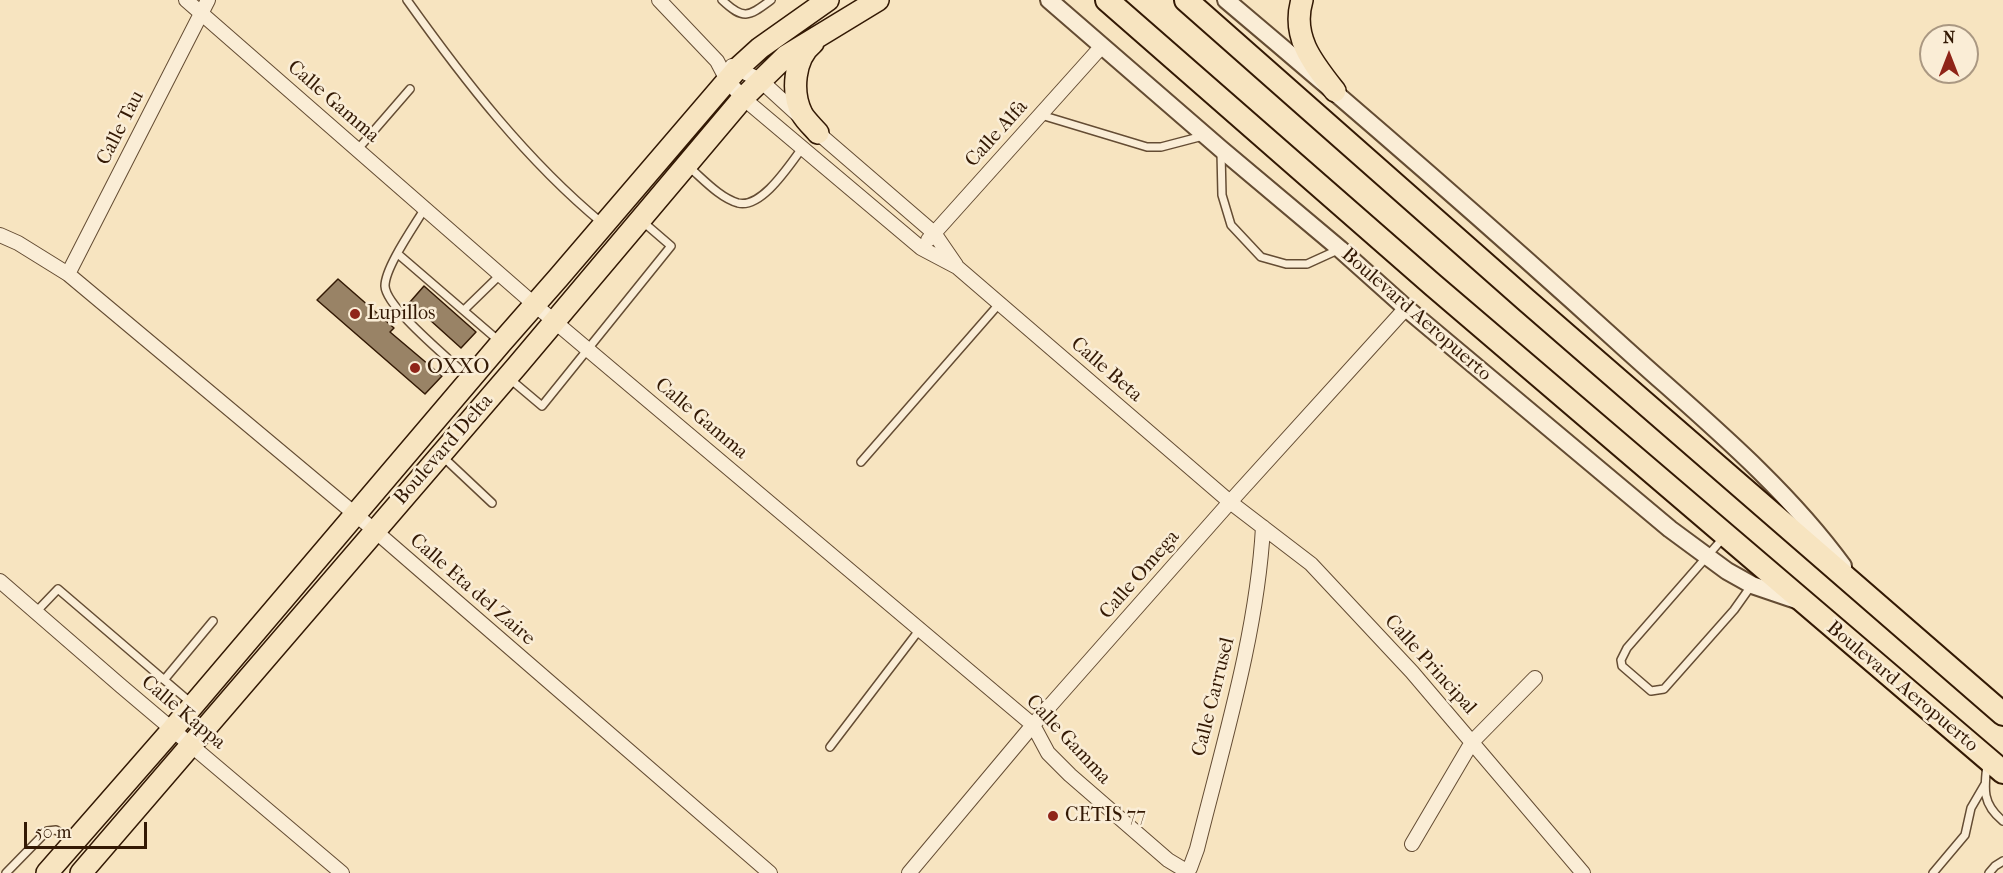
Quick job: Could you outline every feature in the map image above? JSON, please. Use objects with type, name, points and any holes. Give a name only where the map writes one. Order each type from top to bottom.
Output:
[{"type":"highway","name":"Boulevard Aeropuerto","points":[[1107,0],[1726,535],[1758,577],[1801,601],[1992,772]]},
{"type":"highway","points":[[1186,0],[2003,714]]},
{"type":"main road","name":"Boulevard Delta","points":[[47,873],[733,74],[760,48],[828,0]]},
{"type":"main road","name":"Boulevard Delta","points":[[81,873],[508,376],[742,98],[786,56],[878,0]]},
{"type":"main road","points":[[1302,0],[1298,27],[1302,43],[1317,69],[1335,91]]},
{"type":"main road","points":[[810,140],[798,102],[797,78],[804,50],[825,32]]},
{"type":"street","name":"Calle Gamma","points":[[186,0],[205,6],[358,149],[535,305],[1033,725],[1048,753],[1070,775],[1168,860],[1185,870]]},
{"type":"street","name":"Calle Beta","points":[[659,0],[717,61],[733,74],[760,80],[810,140],[921,248],[957,267],[1230,502]]},
{"type":"street","points":[[1226,0],[1335,91],[1515,249],[1764,474],[1816,531],[1860,589]]},
{"type":"street","name":"Boulevard Aeropuerto","points":[[1051,1],[1406,308],[1661,522],[1726,571],[1758,577]]},
{"type":"street","name":"Calle Tau","points":[[68,274],[205,6]]},
{"type":"street","name":"Calle Alfa","points":[[921,248],[1102,46]]},
{"type":"street","name":"Calle Beta","points":[[733,74],[742,98],[810,140],[934,233],[957,267]]},
{"type":"street","name":"Calle Eta del Zaire","points":[[0,235],[18,243],[68,274],[374,531],[770,873]]},
{"type":"street","name":"Calle Omega","points":[[909,873],[1033,725],[1230,502],[1406,308]]},
{"type":"street","name":"Calle Principal","points":[[1230,502],[1311,564],[1333,585],[1412,672],[1579,871]]},
{"type":"street","name":"Calle Carrusel","points":[[1185,870],[1190,867],[1197,849],[1248,641],[1259,576],[1263,527]]},
{"type":"street","name":"Calle Kappa","points":[[0,582],[342,873]]},
{"type":"street","points":[[1412,844],[1472,742],[1535,678]]},
{"type":"lane","points":[[407,0],[458,70],[489,107],[547,172],[604,225]]},
{"type":"lane","points":[[723,0],[741,15],[748,15],[771,0]]},
{"type":"lane","points":[[358,149],[410,89]]},
{"type":"lane","points":[[1041,115],[1147,147],[1161,147],[1206,136]]},
{"type":"lane","points":[[687,165],[710,186],[730,199],[745,204],[763,195],[810,140]]},
{"type":"lane","points":[[1221,149],[1222,195],[1231,225],[1261,257],[1286,264],[1307,264],[1340,249]]},
{"type":"lane","points":[[425,208],[398,254],[385,286],[392,303],[470,379]]},
{"type":"lane","points":[[508,376],[542,406],[671,246],[640,219]]},
{"type":"lane","points":[[398,254],[501,343]]},
{"type":"lane","points":[[464,310],[501,274]]},
{"type":"lane","points":[[861,462],[999,304]]},
{"type":"lane","points":[[440,454],[492,503]]},
{"type":"lane","points":[[1726,535],[1622,656],[1621,663],[1624,669],[1651,691],[1660,691],[1668,687],[1727,619],[1758,577]]},
{"type":"lane","points":[[36,612],[58,590],[192,704]]},
{"type":"lane","points":[[164,680],[213,621]]},
{"type":"lane","points":[[830,747],[920,629]]},
{"type":"lane","points":[[1992,772],[1986,801],[1992,811],[2003,821]]},
{"type":"lane","points":[[1933,873],[1965,835],[1971,808],[1992,772]]},
{"type":"lane","points":[[6,873],[47,831],[52,829],[60,831],[74,842]]},
{"type":"lane","points":[[1989,873],[2003,861]]},
{"type":"building","points":[[338,279],[394,328],[390,332],[442,376],[425,394],[317,300]]},
{"type":"building","name":"OXXO","points":[[424,286],[476,332],[461,348],[410,302]]},
{"type":"place","name":"Lupillos","points":[[355,314]]},
{"type":"place","name":"OXXO","points":[[415,368]]},
{"type":"place","name":"CETIS 77","points":[[1053,816]]}]
